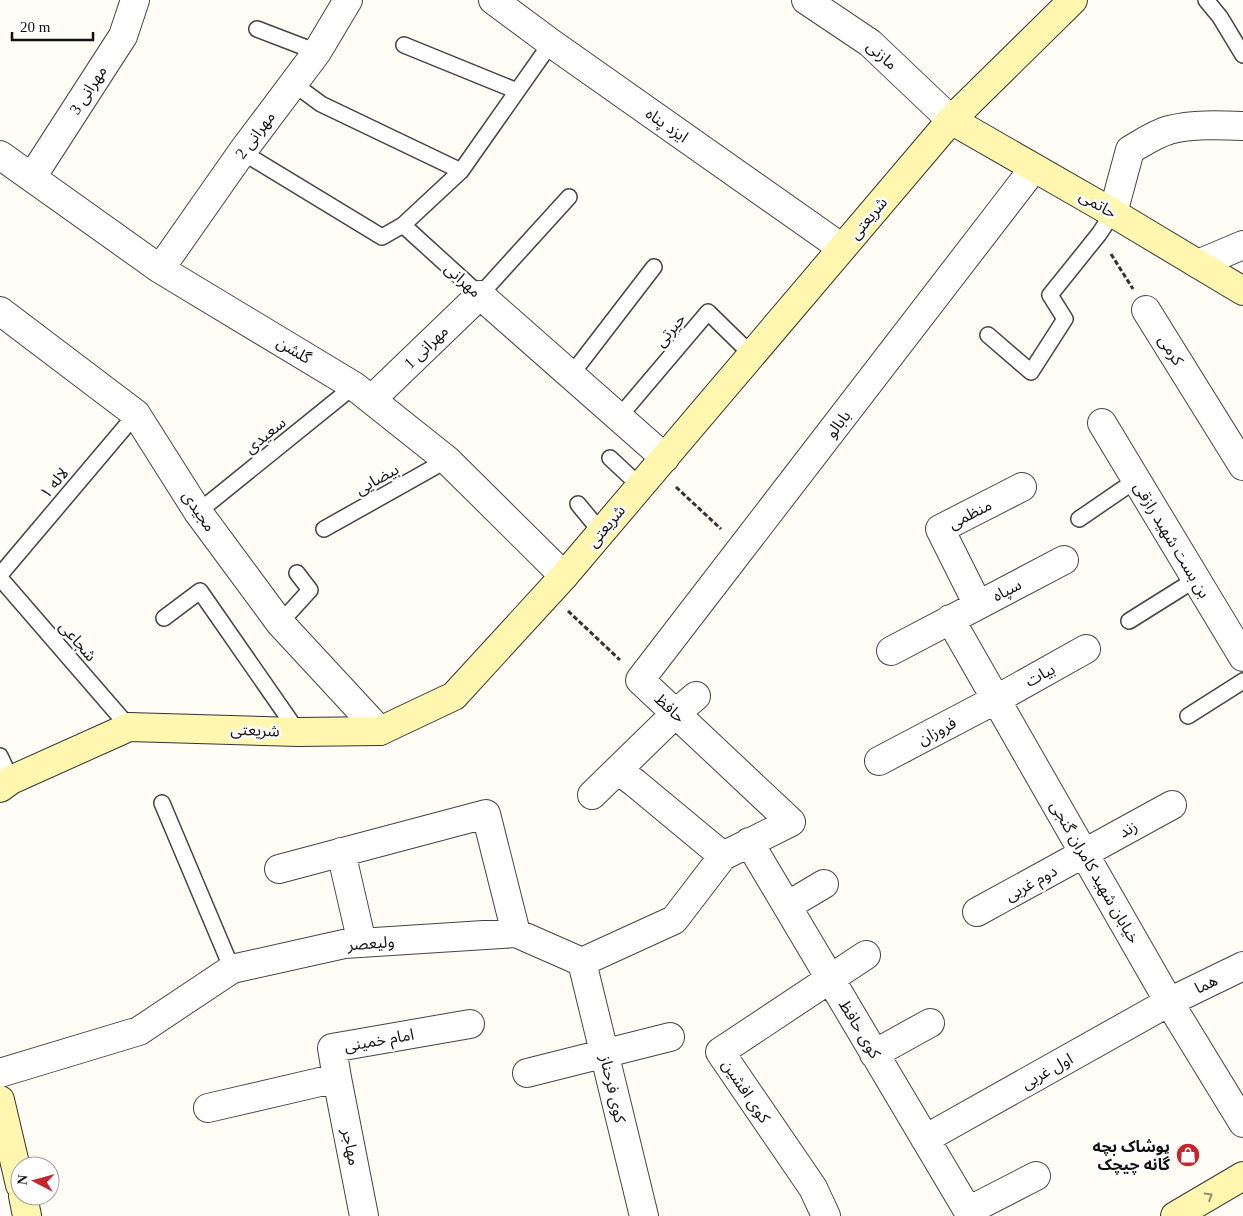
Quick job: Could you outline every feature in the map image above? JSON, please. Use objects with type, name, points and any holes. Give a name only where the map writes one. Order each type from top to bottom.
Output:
[{"type":"street","name":"مهرانی 3","points":[[32,176],[123,36],[135,0]]},
{"type":"street","name":"مهرانی 2","points":[[160,268],[242,152],[317,52],[348,0]]},
{"type":"street","name":"ایزد پناه","points":[[494,0],[551,43],[842,248]]},
{"type":"street","name":"مازنی","points":[[806,0],[870,42],[951,120]]},
{"type":"street","name":"شریعتی","points":[[4,775],[129,727],[298,732],[380,731],[454,696],[601,532],[951,120],[1072,0]]},
{"type":"street","name":"حاتمی","points":[[951,120],[1034,168],[1106,224],[1198,264],[1243,291]]},
{"type":"street","points":[[1106,224],[1130,150],[1169,130],[1208,125],[1243,126]]},
{"type":"street","name":"گلشن","points":[[0,154],[160,268],[363,392],[447,460],[556,584]]},
{"type":"street","name":"بابالو","points":[[640,680],[1034,168]]},
{"type":"street","points":[[1198,264],[1243,245]]},
{"type":"street","name":"مهرانی","points":[[480,295],[619,418],[653,471]]},
{"type":"street","name":"مهرانی 1","points":[[363,392],[480,295]]},
{"type":"street","name":"کرمی","points":[[1146,310],[1243,466]]},
{"type":"street","name":"مجیدی","points":[[0,311],[136,414],[198,512],[280,623],[380,731]]},
{"type":"street","name":"بن بست شهید رازقی","points":[[1102,423],[1243,657]]},
{"type":"street","name":"منظمی","points":[[978,605],[940,529],[1022,488]]},
{"type":"street","name":"سپاه","points":[[891,651],[1064,560]]},
{"type":"street","name":"خیابان شهید کامران گنجی","points":[[950,619],[1169,1002],[1243,1123]]},
{"type":"street","name":"بیات","points":[[995,700],[1086,649]]},
{"type":"street","name":"حافظ","points":[[640,680],[686,705],[791,822],[748,842]]},
{"type":"street","name":"فروزان","points":[[879,761],[995,700]]},
{"type":"street","points":[[592,795],[686,705]]},
{"type":"street","points":[[618,770],[723,856]]},
{"type":"street","name":"زند","points":[[1085,853],[1172,805]]},
{"type":"street","points":[[279,869],[486,814],[516,933]]},
{"type":"street","points":[[582,962],[674,920],[723,856],[748,842]]},
{"type":"street","name":"کوی حافظ","points":[[748,842],[969,1214]]},
{"type":"street","points":[[341,852],[362,943]]},
{"type":"street","name":"دوم غربی","points":[[977,912],[1085,853]]},
{"type":"street","points":[[787,906],[824,884]]},
{"type":"street","name":"ولیعصر","points":[[0,1073],[139,1031],[232,969],[344,944],[516,933],[582,962]]},
{"type":"street","points":[[829,978],[866,955]]},
{"type":"street","name":"کوی فرحناز","points":[[582,962],[644,1216]]},
{"type":"street","name":"هما","points":[[1169,1002],[1243,966]]},
{"type":"street","name":"کوی افشین","points":[[826,1216],[813,1188],[720,1052],[829,978]]},
{"type":"street","name":"اول غربی","points":[[925,1139],[1169,1002]]},
{"type":"street","points":[[874,1054],[930,1023]]},
{"type":"street","name":"امام خمینی","points":[[208,1108],[337,1078],[332,1048],[470,1024]]},
{"type":"street","points":[[527,1073],[670,1037]]},
{"type":"street","name":"مهاجر","points":[[337,1078],[364,1216]]},
{"type":"street","points":[[0,1100],[10,1159]]},
{"type":"street","points":[[969,1214],[1036,1176]]},
{"type":"street","points":[[1175,1216],[1243,1176]]},
{"type":"lane","points":[[1206,0],[1220,17],[1243,55]]},
{"type":"lane","points":[[257,29],[317,52]]},
{"type":"lane","points":[[242,152],[382,237],[403,226],[461,171],[551,43]]},
{"type":"lane","points":[[404,45],[517,91]]},
{"type":"lane","points":[[294,84],[321,104],[461,171]]},
{"type":"lane","points":[[480,295],[569,197]]},
{"type":"lane","points":[[988,335],[1031,372],[1065,319],[1050,295],[1106,224]]},
{"type":"lane","name":"مهرانی","points":[[403,226],[480,295]]},
{"type":"lane","points":[[571,375],[654,267]]},
{"type":"lane","name":"حیرتی","points":[[619,418],[708,312],[752,355]]},
{"type":"lane","name":"سعیدی","points":[[198,512],[363,392]]},
{"type":"lane","name":"لاله ۱","points":[[0,577],[136,414]]},
{"type":"lane","points":[[610,458],[653,471]]},
{"type":"lane","name":"بیضایی","points":[[324,529],[447,460]]},
{"type":"lane","points":[[1079,519],[1136,480]]},
{"type":"lane","points":[[578,504],[601,532]]},
{"type":"lane","points":[[280,623],[310,590],[297,573]]},
{"type":"lane","name":"شجاعی","points":[[0,577],[129,727]]},
{"type":"lane","points":[[1129,621],[1196,579]]},
{"type":"lane","points":[[164,618],[200,592],[298,732]]},
{"type":"lane","points":[[1188,716],[1243,681]]},
{"type":"lane","points":[[162,803],[232,969]]},
{"type":"path","points":[[1106,224],[1146,310]]},
{"type":"path","points":[[653,471],[743,548]]},
{"type":"path","name":"حافظ","points":[[556,584],[640,680]]},
{"type":"place","name":"پوشاک بچه گانه چیچک","points":[[1188,1155]]}]
